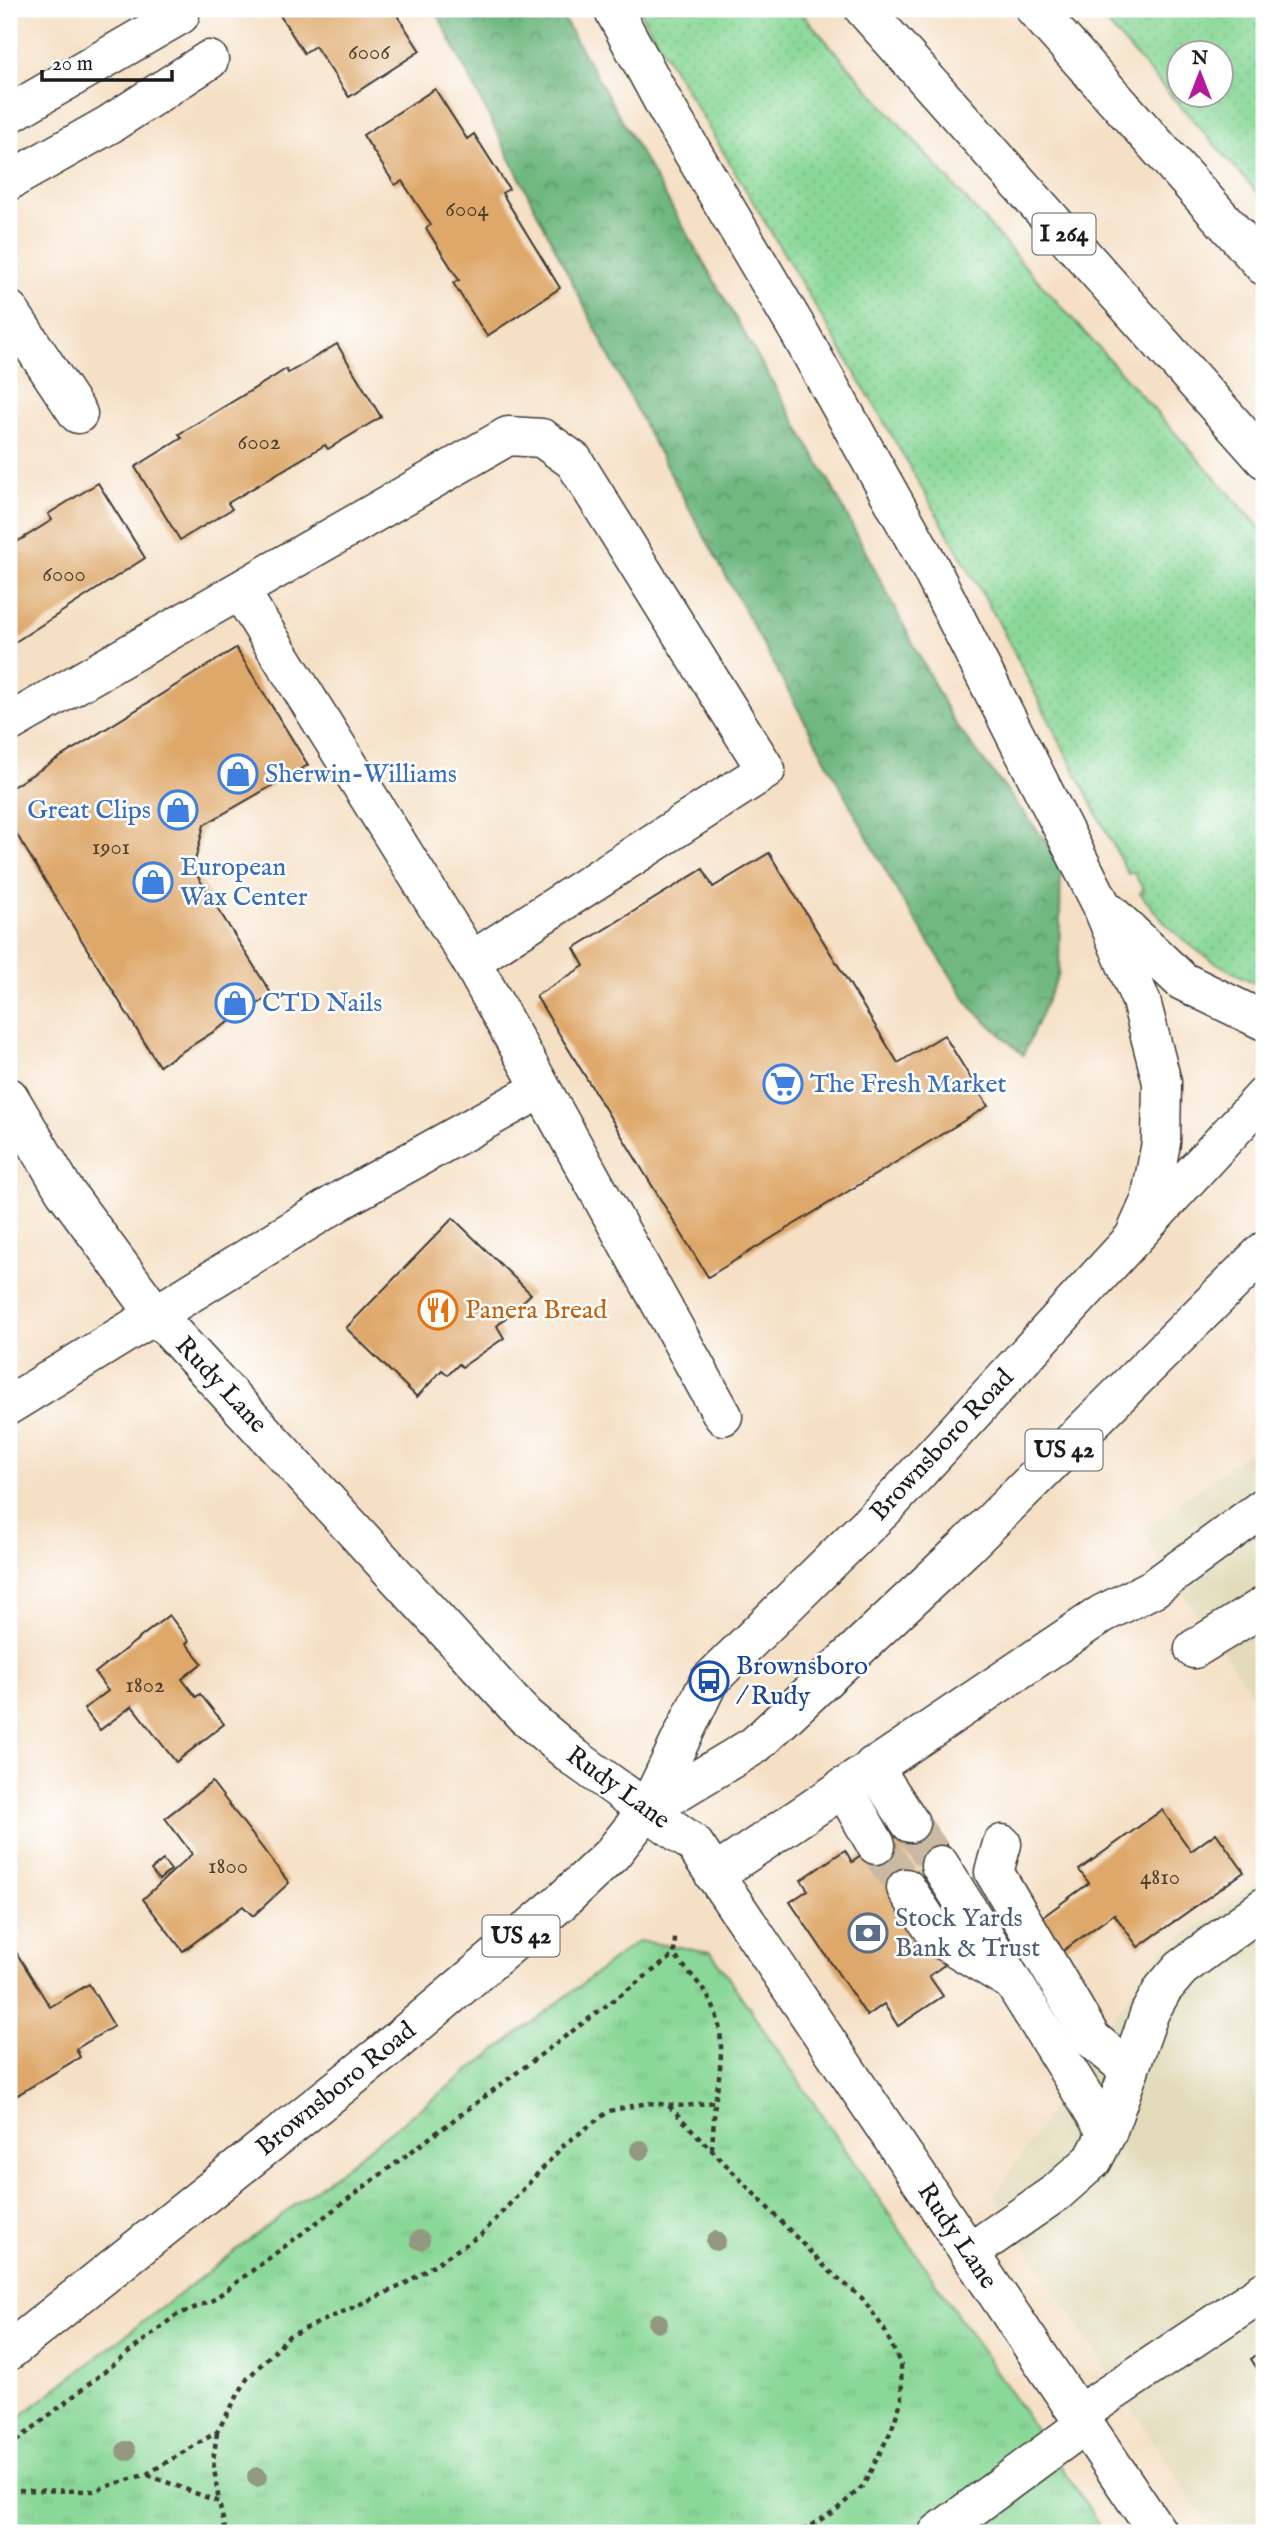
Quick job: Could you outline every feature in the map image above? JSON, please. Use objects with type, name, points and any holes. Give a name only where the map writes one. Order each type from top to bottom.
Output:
[{"type":"main road","points":[[613,9],[667,109],[798,330],[929,565],[1101,904],[1141,1001],[1162,1082],[1161,1143],[1157,1166],[1150,1200],[1135,1237]]},
{"type":"main road","name":"I 264","points":[[864,9],[1264,459]]},
{"type":"main road","points":[[1035,9],[1264,266]]},
{"type":"main road","points":[[9,114],[180,15]]},
{"type":"main road","points":[[9,181],[110,124],[209,60]]},
{"type":"main road","points":[[9,310],[78,414]]},
{"type":"main road","points":[[9,723],[508,436],[542,438],[574,461],[766,770],[471,961]]},
{"type":"main road","points":[[240,591],[471,961],[723,1416]]},
{"type":"main road","points":[[1101,904],[1182,981],[1264,1021]]},
{"type":"main road","points":[[9,1405],[343,1199],[541,1089]]},
{"type":"main road","name":"Brownsboro Road","points":[[9,2351],[374,2059],[542,1918],[612,1854],[648,1810],[709,1681],[889,1504],[1264,1096]]},
{"type":"main road","name":"Rudy Lane","points":[[9,1097],[64,1190],[156,1315],[525,1716],[575,1758],[694,1844],[1158,2533]]},
{"type":"main road","name":"Brownsboro Road","points":[[648,1810],[755,1745],[977,1536],[1264,1251]]},
{"type":"main road","points":[[714,1875],[1102,1614],[1154,1588],[1264,1507]]},
{"type":"main road","points":[[1194,1649],[1264,1606]]},
{"type":"main road","points":[[857,1777],[893,1834]]},
{"type":"main road","points":[[1002,1844],[994,1872],[1092,2039],[1129,2070]]},
{"type":"main road","points":[[923,1877],[954,1927],[1013,1982],[1107,2133]]},
{"type":"main road","points":[[969,2253],[1056,2192],[1094,2160],[1107,2133],[1150,2012],[1163,1989],[1181,1968],[1264,1907]]},
{"type":"main road","points":[[938,2533],[1081,2420],[1264,2291]]},
{"type":"path","points":[[675,1938],[674,1955],[708,1996],[720,2025],[721,2062],[712,2150]]},
{"type":"path","points":[[9,2447],[175,2316],[213,2300],[674,1955]]},
{"type":"path","points":[[226,2533],[213,2461],[217,2432],[247,2379],[289,2336],[403,2284],[482,2234],[564,2145],[609,2111],[647,2103],[685,2106],[715,2102]]},
{"type":"path","points":[[668,2106],[827,2269],[862,2298],[884,2329],[901,2365],[902,2399],[891,2431],[863,2486],[836,2510],[799,2533]]},
{"type":"path","points":[[9,2490],[93,2491],[147,2474],[217,2432]]},
{"type":"path","points":[[147,2474],[219,2502]]},
{"type":"shaded area","points":[[1264,1440],[1264,1711],[1141,1532]]},
{"type":"shaded area","points":[[1264,1880],[1264,2533],[1213,2533],[994,2196],[1111,2020],[1162,1950]]},
{"type":"green space","points":[[435,9],[558,9],[828,479],[953,721],[1061,861],[1059,973],[1023,1055],[971,1007],[899,895],[645,427]]},
{"type":"green space","points":[[638,9],[798,9],[1264,532],[1264,987],[1195,949],[1167,925],[1140,893],[1144,890],[1133,872],[1128,874],[998,621],[876,408]]},
{"type":"green space","points":[[1094,9],[1264,9],[1264,200],[1182,108],[1234,108],[1234,38],[1164,38],[1164,88]]},
{"type":"green space","points":[[638,1941],[711,1952],[1099,2523],[1085,2533],[9,2533],[9,2425]]},
{"type":"building","points":[[276,9],[393,9],[420,51],[349,97],[315,46],[304,53]]},
{"type":"building","points":[[435,89],[467,139],[474,134],[509,189],[502,193],[560,288],[487,336],[453,283],[459,280],[426,228],[431,225],[402,181],[395,185],[363,135]]},
{"type":"building","points":[[337,344],[381,417],[328,449],[325,445],[228,503],[232,509],[180,540],[135,467],[182,438],[179,434],[286,369],[288,373]]},
{"type":"building","points":[[98,483],[145,558],[9,646],[9,547],[52,520],[48,514]]},
{"type":"building","points":[[236,648],[308,765],[204,825],[193,869],[272,995],[159,1066],[9,822],[9,789]]},
{"type":"building","name":"The Fresh Market","points":[[769,853],[898,1063],[944,1035],[988,1106],[708,1277],[536,996],[584,966],[574,948],[703,869],[713,887]]},
{"type":"building","name":"Panera Bread","points":[[453,1218],[531,1294],[497,1326],[504,1338],[462,1367],[459,1364],[448,1375],[442,1370],[417,1397],[346,1328]]},
{"type":"building","points":[[169,1615],[202,1663],[182,1679],[196,1697],[200,1694],[224,1724],[176,1762],[132,1706],[100,1730],[84,1709],[108,1691],[95,1673]]},
{"type":"building","points":[[212,1782],[289,1883],[253,1916],[243,1906],[183,1951],[143,1899],[192,1854],[165,1818]]},
{"type":"building","points":[[1162,1810],[1191,1851],[1216,1833],[1244,1872],[1138,1947],[1114,1914],[1057,1955],[1033,1924],[1089,1883],[1079,1870]]},
{"type":"building","name":"Stock Yards Bank & Trust","points":[[925,1813],[954,1856],[906,1888],[947,1963],[929,1976],[943,1996],[898,2026],[884,2004],[867,2016],[790,1902],[808,1890],[801,1880],[845,1850],[852,1862]]},
{"type":"building","points":[[163,1860],[171,1870],[159,1880],[151,1870]]},
{"type":"building","points":[[11,1944],[50,2007],[89,1984],[114,2026],[76,2049],[80,2057],[14,2097],[9,2088]]},
{"type":"building","points":[[1264,2350],[1264,2379],[1251,2359]]},
{"type":"tunnel","points":[[910,1823],[940,1865]]},
{"type":"tunnel","points":[[876,1845],[906,1888]]},
{"type":"place","name":"Sherwin-Williams","points":[[238,774]]},
{"type":"place","name":"Great Clips","points":[[178,810]]},
{"type":"place","name":"European Wax Center","points":[[153,882]]},
{"type":"place","name":"CTD Nails","points":[[235,1003]]},
{"type":"place","name":"The Fresh Market","points":[[783,1084]]},
{"type":"place","name":"Panera Bread","points":[[438,1310]]},
{"type":"place","name":"Brownsboro / Rudy","points":[[709,1681]]},
{"type":"place","name":"Stock Yards Bank & Trust","points":[[868,1933]]}]
